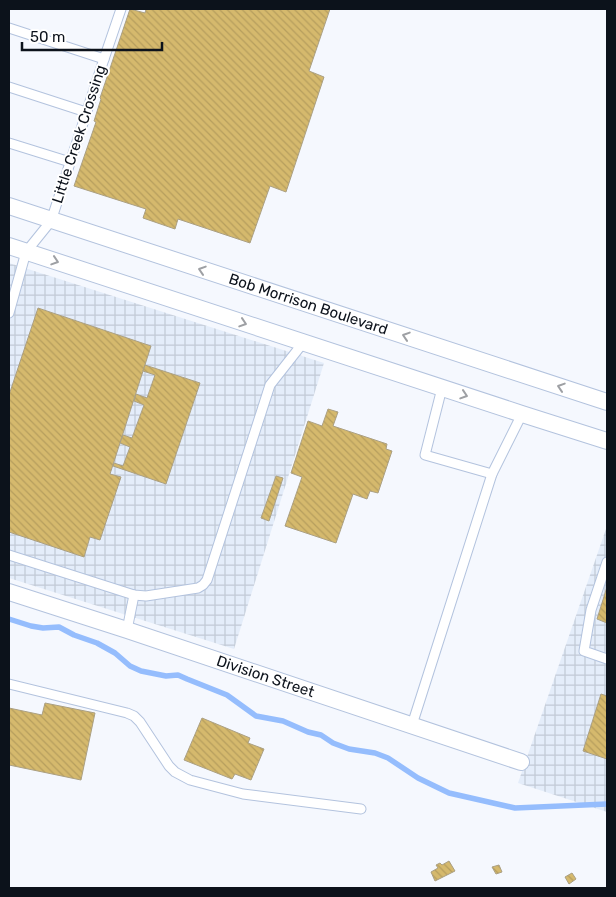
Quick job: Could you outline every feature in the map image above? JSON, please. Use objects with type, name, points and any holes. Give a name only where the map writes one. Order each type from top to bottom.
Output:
[{"type":"street","name":"Bob Morrison Boulevard","points":[[9,206],[607,402]]},
{"type":"street","points":[[9,246],[607,441]]},
{"type":"street","name":"Division Street","points":[[9,592],[521,762]]},
{"type":"lane","name":"Little Creek Crossing","points":[[26,252],[51,221],[121,9]]},
{"type":"lane","points":[[9,28],[104,59]]},
{"type":"lane","points":[[9,87],[86,112]]},
{"type":"lane","points":[[9,143],[70,162]]},
{"type":"lane","points":[[9,313],[26,252]]},
{"type":"lane","points":[[9,555],[134,595],[146,596],[198,588],[203,585],[270,385],[303,343]]},
{"type":"lane","points":[[442,388],[425,455],[492,474]]},
{"type":"lane","points":[[412,725],[492,474],[522,414]]},
{"type":"lane","points":[[607,562],[591,610],[584,651],[607,659]]},
{"type":"lane","points":[[126,630],[134,595]]},
{"type":"lane","points":[[9,684],[127,712],[140,722],[169,766],[175,772],[190,780],[243,794],[361,809]]},
{"type":"shaded area","points":[[9,263],[324,363],[234,649],[9,578]]},
{"type":"shaded area","points":[[607,526],[607,812],[518,783]]},
{"type":"building","points":[[130,9],[145,13],[146,9],[330,9],[309,71],[324,77],[286,192],[270,186],[250,243],[178,219],[175,229],[143,218],[146,209],[74,186],[96,122],[94,121],[100,98]]},
{"type":"building","points":[[38,308],[151,346],[110,474],[121,477],[100,540],[90,537],[84,557],[9,532],[9,395]]},
{"type":"building","points":[[145,365],[200,383],[166,484],[113,466],[114,463],[123,466],[130,447],[120,443],[123,435],[132,438],[144,405],[134,401],[136,394],[147,398],[155,375],[143,371]]},
{"type":"building","points":[[328,409],[338,412],[333,426],[387,444],[386,449],[392,451],[378,493],[370,491],[367,499],[353,494],[336,543],[285,526],[302,477],[291,473],[308,421],[322,426]]},
{"type":"building","points":[[276,476],[283,478],[269,521],[261,518]]},
{"type":"building","points":[[607,587],[607,623],[597,619]]},
{"type":"building","points":[[601,694],[607,696],[607,759],[583,751]]},
{"type":"building","points":[[45,703],[95,713],[81,780],[9,765],[9,708],[42,715]]},
{"type":"building","points":[[202,718],[250,738],[248,743],[264,749],[251,780],[235,774],[232,779],[184,760]]},
{"type":"building","points":[[449,861],[455,871],[435,881],[431,872],[438,868],[436,865],[440,863],[442,865]]},
{"type":"building","points":[[499,865],[502,872],[496,874],[492,867]]},
{"type":"building","points":[[572,873],[576,879],[569,884],[565,877]]},
{"type":"waterway","points":[[9,619],[43,628],[59,627],[74,635],[97,643],[115,653],[130,666],[141,671],[166,676],[178,675],[227,695],[256,716],[283,721],[308,732],[321,735],[333,743],[349,749],[375,753],[388,758],[418,778],[449,793],[515,808],[607,804]]}]
